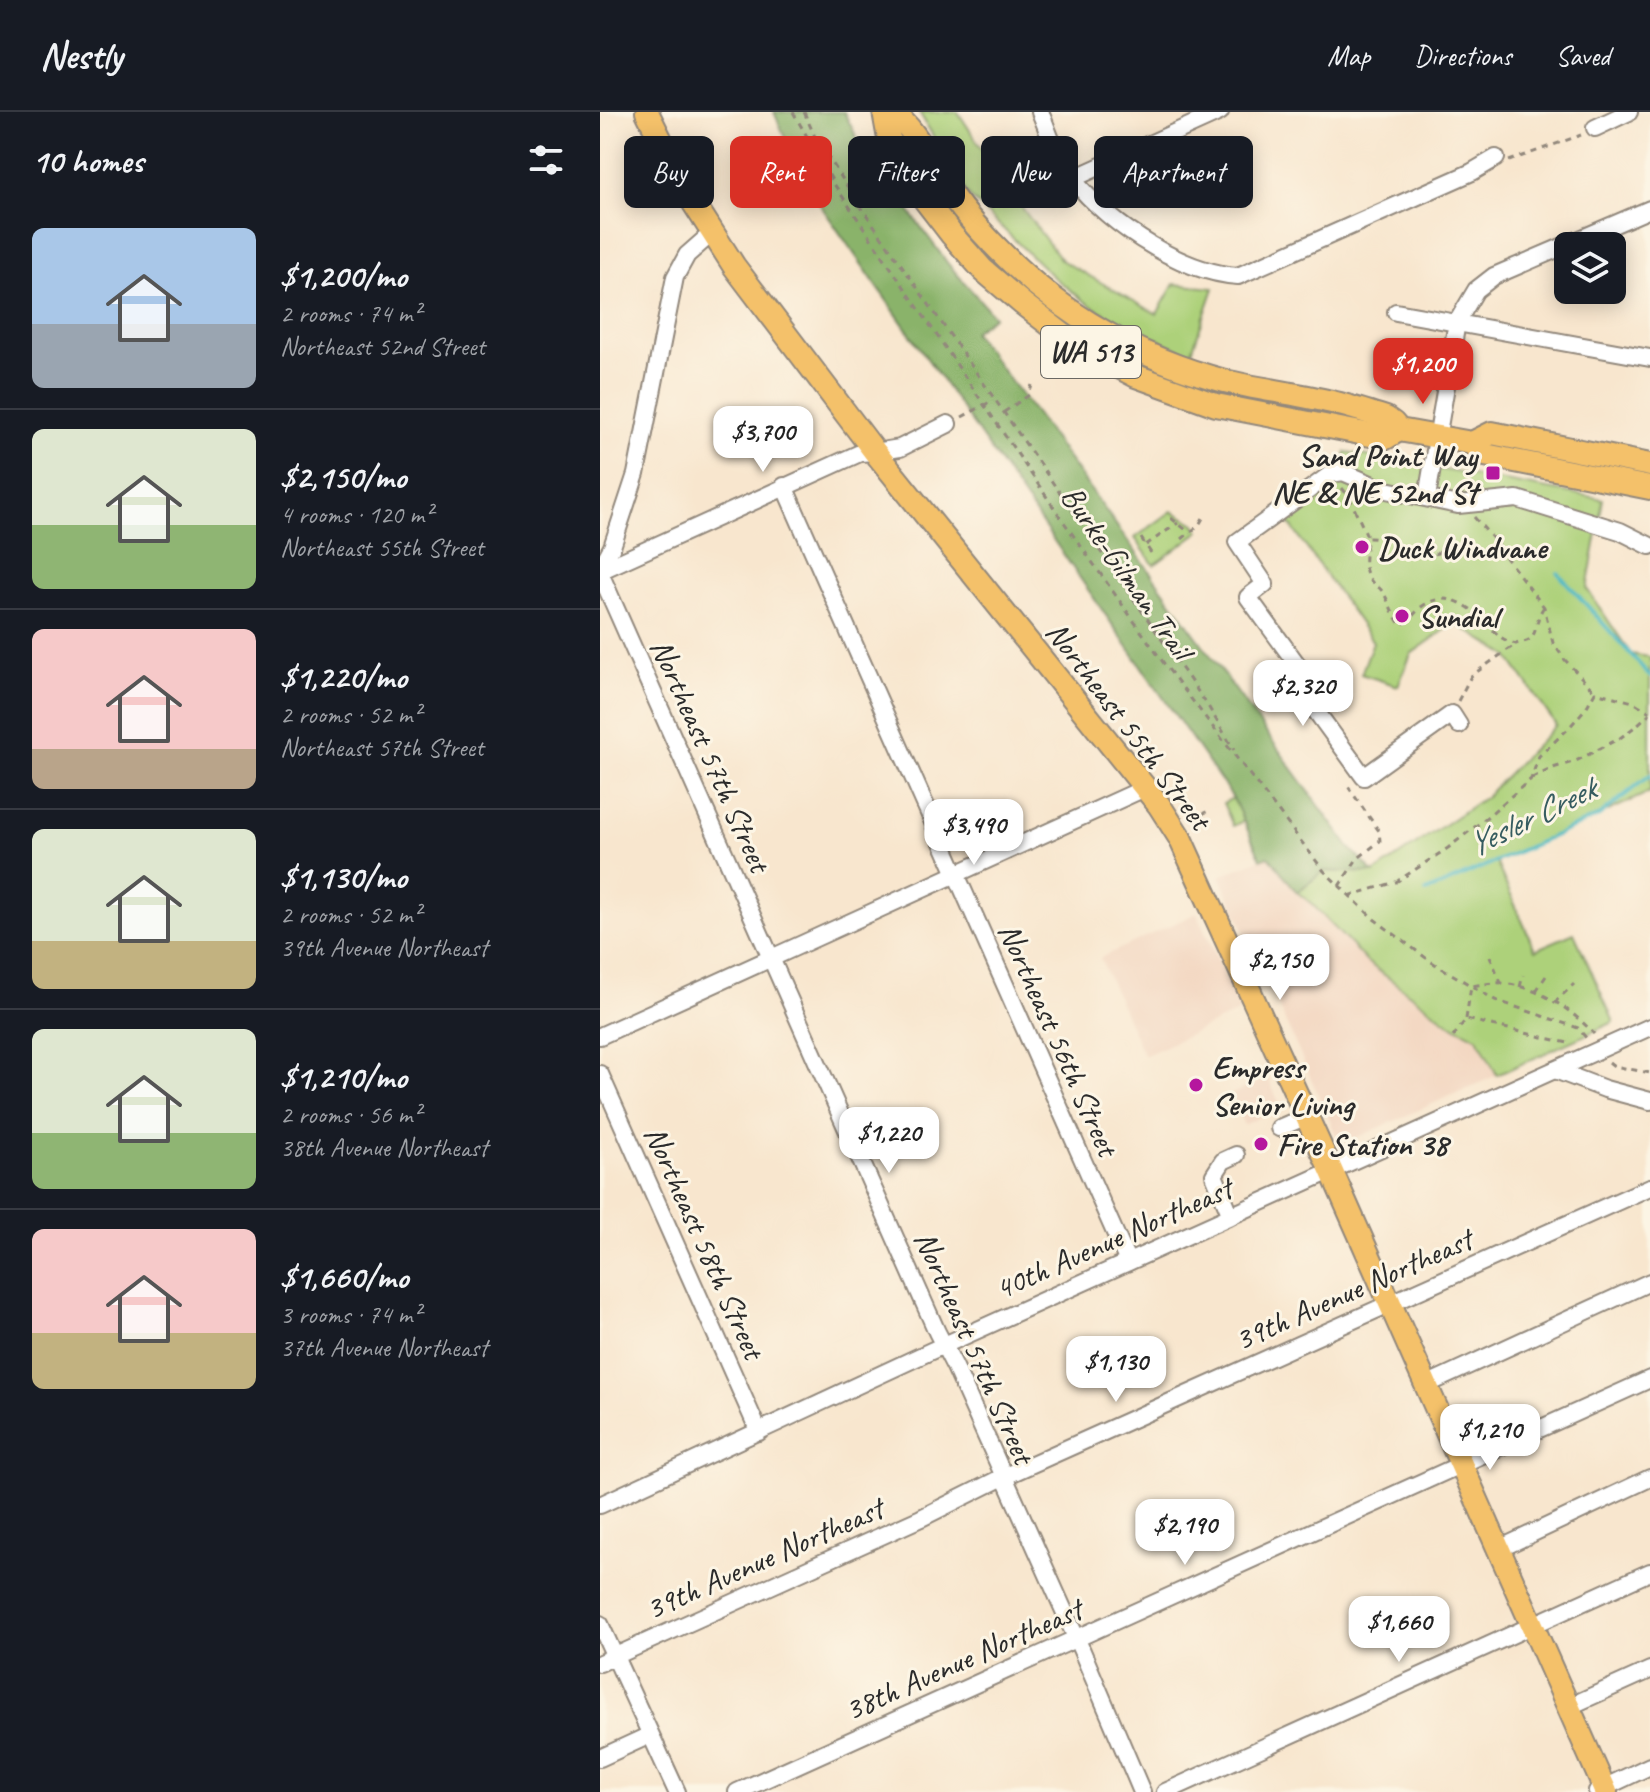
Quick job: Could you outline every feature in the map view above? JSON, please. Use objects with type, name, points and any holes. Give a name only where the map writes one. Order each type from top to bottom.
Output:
[{"type":"main road","name":"Northeast 55th Street","points":[[647,112],[672,164],[734,266],[875,452],[1145,788],[1187,852],[1499,1549],[1602,1791]]},
{"type":"main road","name":"WA 513","points":[[884,112],[889,139],[925,200],[952,235],[983,270],[1062,334],[1136,376],[1216,405],[1386,438],[1399,430]]},
{"type":"main road","name":"WA 513","points":[[891,112],[910,129],[947,189],[1001,252],[1077,317],[1124,343],[1225,381],[1329,401],[1386,418],[1399,430],[1472,443],[1485,455],[1650,488]]},
{"type":"main road","name":"WA 513","points":[[1472,443],[1492,433],[1650,465]]},
{"type":"street","points":[[1040,112],[1050,136]]},
{"type":"street","points":[[1078,176],[1220,112]]},
{"type":"street","points":[[1595,128],[1629,112]]},
{"type":"street","points":[[1078,185],[1099,207],[1137,237],[1176,260],[1220,275],[1238,276],[1472,172],[1496,158]]},
{"type":"street","points":[[1427,497],[1457,322],[1476,290],[1494,276],[1650,209]]},
{"type":"street","points":[[600,571],[612,547],[636,474],[675,277],[687,255],[712,233]]},
{"type":"street","points":[[1396,312],[1650,358]]},
{"type":"street","points":[[600,571],[860,453],[900,448],[948,424]]},
{"type":"street","points":[[1455,719],[1364,777],[1313,707],[1323,700],[1248,597],[1265,584],[1237,542],[1331,474],[1343,472],[1382,489],[1458,505],[1517,499],[1620,531],[1650,546]]},
{"type":"street","name":"Northeast 56th Street","points":[[784,486],[1128,1262]]},
{"type":"street","name":"Northeast 57th Street","points":[[600,571],[1142,1792]]},
{"type":"street","points":[[600,1036],[1145,788]]},
{"type":"street","name":"40th Avenue Northeast","points":[[600,1505],[944,1345],[1650,1027]]},
{"type":"street","points":[[1555,1070],[1605,1089],[1650,1101]]},
{"type":"street","name":"Northeast 58th Street","points":[[600,1074],[759,1432]]},
{"type":"street","points":[[1279,1128],[1307,1116]]},
{"type":"street","points":[[1231,1216],[1214,1175],[1223,1161],[1236,1155]]},
{"type":"street","name":"39th Avenue Northeast","points":[[607,1660],[921,1518],[1003,1477],[1650,1187]]},
{"type":"street","points":[[1426,1385],[1650,1282]]},
{"type":"street","name":"38th Avenue Northeast","points":[[737,1792],[1650,1379]]},
{"type":"street","points":[[1499,1549],[1650,1478]]},
{"type":"street","points":[[1165,1792],[1650,1572]]},
{"type":"street","points":[[600,1624],[607,1660],[650,1735],[677,1792]]},
{"type":"street","points":[[1568,1707],[1650,1670]]},
{"type":"street","points":[[600,1758],[650,1735]]},
{"type":"street","points":[[1602,1791],[1650,1766]]},
{"type":"path","name":"Burke-Gilman Trail","points":[[793,112],[834,184],[983,406],[1165,665],[1240,760]]},
{"type":"path","name":"Burke-Gilman Trail","points":[[804,112],[815,137],[859,204],[1208,706],[1240,760]]},
{"type":"path","points":[[1496,158],[1503,162],[1511,161],[1595,128]]},
{"type":"path","points":[[1004,412],[1029,395],[1032,385]]},
{"type":"path","points":[[948,424],[995,400]]},
{"type":"path","points":[[1331,474],[1349,497],[1368,538],[1364,555],[1365,569],[1371,582],[1382,590],[1401,625],[1410,621],[1419,607],[1433,600],[1459,601],[1480,616],[1501,638],[1516,644]]},
{"type":"path","points":[[1349,896],[1396,882],[1448,848],[1531,779],[1576,761],[1620,738],[1650,712],[1633,702],[1595,692],[1565,660],[1553,643],[1544,607],[1473,516],[1476,502]]},
{"type":"path","points":[[1171,518],[1190,533]]},
{"type":"path","points":[[1182,539],[1203,518]]},
{"type":"path","points":[[1146,545],[1178,523]]},
{"type":"path","points":[[1368,538],[1379,537],[1406,557],[1420,558],[1465,548],[1504,555]]},
{"type":"path","points":[[1141,538],[1151,553]]},
{"type":"path","points":[[1455,719],[1471,676],[1516,644],[1530,639],[1538,614],[1544,607]]},
{"type":"path","points":[[1531,779],[1539,756],[1567,730],[1595,692]]},
{"type":"path","points":[[1240,760],[1324,871],[1374,919],[1430,961],[1495,1000],[1578,1028],[1586,1038]]},
{"type":"path","points":[[1339,886],[1357,859],[1380,841],[1379,831],[1349,788],[1364,777]]},
{"type":"path","points":[[1190,819],[1211,810]]},
{"type":"path","points":[[1490,956],[1501,983]]},
{"type":"path","points":[[1520,987],[1523,975]]},
{"type":"path","points":[[1536,991],[1546,976]]},
{"type":"path","points":[[1471,986],[1501,983],[1536,991],[1582,1021],[1594,1034]]},
{"type":"path","points":[[1554,1003],[1574,984]]},
{"type":"path","points":[[1453,1037],[1466,1019],[1471,986]]},
{"type":"path","points":[[1466,1019],[1572,1044]]},
{"type":"path","points":[[1609,1063],[1650,1073]]},
{"type":"shaded area","points":[[1268,856],[1297,892],[1367,962],[1449,1023],[1478,1038],[1497,1075],[1345,1143],[1339,1141],[1220,876]]},
{"type":"shaded area","points":[[1197,913],[1240,1011],[1144,1056],[1100,958]]},
{"type":"shaded area","points":[[1268,1078],[1281,1107],[1244,1125],[1230,1095]]},
{"type":"green space","points":[[774,112],[844,112],[856,136],[848,136],[848,208],[907,208],[949,265],[994,316],[973,332],[1349,847],[1374,873],[1324,871],[1297,892],[1269,856],[1261,859],[1233,798],[822,208],[832,208],[832,136],[784,136]]},
{"type":"green space","points":[[919,112],[958,112],[981,147],[981,208],[965,191],[965,136],[933,136]]},
{"type":"green space","points":[[982,208],[1022,208],[1061,260],[1157,314],[1174,284],[1214,288],[1191,354],[1129,327],[1091,306],[1052,276]]},
{"type":"green space","points":[[1346,452],[1603,499],[1587,589],[1631,654],[1650,657],[1650,792],[1496,862],[1535,950],[1574,933],[1614,1022],[1497,1075],[1478,1038],[1449,1023],[1367,962],[1297,892],[1324,871],[1374,873],[1485,797],[1556,725],[1508,656],[1455,623],[1411,654],[1398,686],[1361,674],[1373,642],[1287,520],[1339,484]]},
{"type":"green space","points":[[1172,511],[1194,523],[1200,531],[1154,565],[1135,538]]},
{"type":"green space","points":[[1233,798],[1244,821],[1233,826],[1223,803]]},
{"type":"waterway","name":"Yesler Creek","points":[[1558,573],[1650,676]]},
{"type":"waterway","name":"Yesler Creek","points":[[1426,892],[1599,816],[1650,775]]},
{"type":"place","name":"Sand Point Way NE & NE 52nd St","points":[[1493,473]]},
{"type":"place","name":"Duck Windvane","points":[[1362,547]]},
{"type":"place","name":"Sundial","points":[[1402,616]]},
{"type":"place","name":"Empress Senior Living","points":[[1196,1085]]},
{"type":"place","name":"Fire Station 38","points":[[1261,1144]]}]
